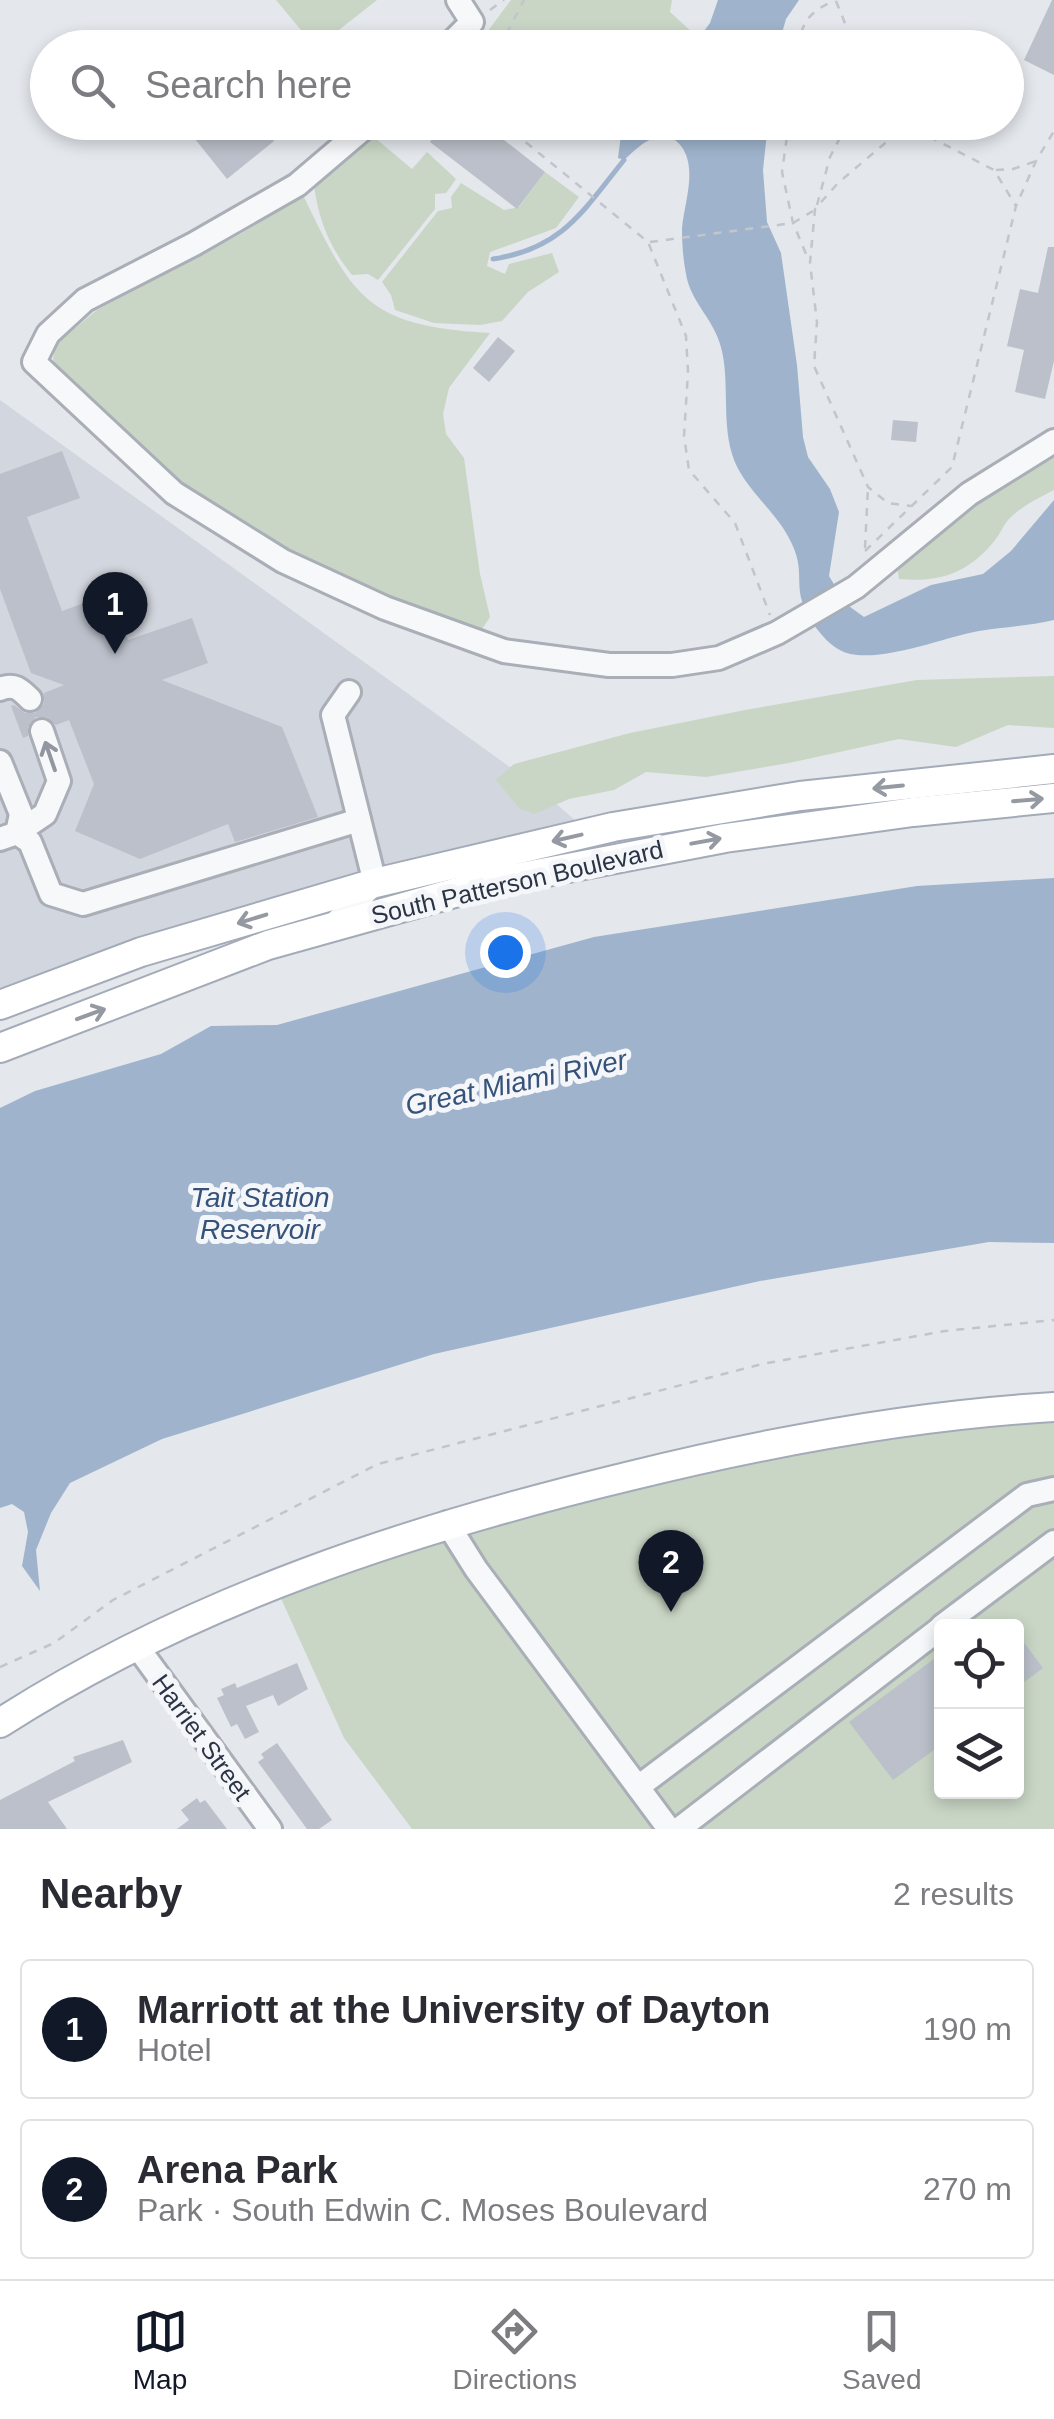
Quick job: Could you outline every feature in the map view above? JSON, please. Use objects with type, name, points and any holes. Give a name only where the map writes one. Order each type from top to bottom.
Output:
[{"type":"main road","name":"South Patterson Boulevard","points":[[0,1005],[141,952],[375,883],[613,827],[718,808],[1054,769]]},
{"type":"main road","name":"South Patterson Boulevard","points":[[0,1048],[268,945],[490,883],[619,856],[913,812],[1054,798]]},
{"type":"main road","points":[[0,1722],[136,1645],[257,1592],[447,1523],[561,1492],[762,1446],[919,1420],[1054,1406]]},
{"type":"street","points":[[458,0],[472,22],[464,30]]},
{"type":"street","points":[[350,140],[298,185],[85,300],[48,334],[34,362],[174,493],[283,561],[402,614],[504,651],[609,665],[672,664],[718,658],[786,628],[861,584],[969,494],[1054,441]]},
{"type":"street","points":[[0,689],[18,687],[30,699]]},
{"type":"street","points":[[334,924],[375,883],[333,716],[349,692]]},
{"type":"street","points":[[8,836],[45,814],[59,781],[42,731]]},
{"type":"street","points":[[0,762],[21,814],[8,836]]},
{"type":"street","points":[[8,836],[30,842],[51,894],[83,904],[359,820]]},
{"type":"street","points":[[638,1786],[1027,1495],[1054,1489]]},
{"type":"street","points":[[447,1523],[476,1569],[669,1829]]},
{"type":"street","points":[[953,1619],[1054,1542]]},
{"type":"street","points":[[679,1829],[934,1633]]},
{"type":"street","name":"Harriet Street","points":[[136,1645],[270,1829]]},
{"type":"path","points":[[509,30],[524,0]]},
{"type":"path","points":[[800,30],[806,18],[835,0],[848,30]]},
{"type":"path","points":[[865,550],[952,466],[1016,206],[1054,131]]},
{"type":"path","points":[[524,140],[648,242],[686,336],[684,436],[689,470],[735,523],[786,628]]},
{"type":"path","points":[[786,140],[782,172],[792,223],[810,263]]},
{"type":"path","points":[[839,140],[830,156],[816,210],[810,263],[818,322],[814,366],[868,486],[888,503],[912,506]]},
{"type":"path","points":[[648,242],[792,223],[816,210],[885,140]]},
{"type":"path","points":[[934,140],[994,170],[1016,206]]},
{"type":"path","points":[[994,170],[1036,161]]},
{"type":"path","points":[[861,584],[868,486]]},
{"type":"path","points":[[0,1667],[54,1643],[113,1600],[378,1464],[762,1364],[945,1331],[1054,1320]]},
{"type":"shaded area","points":[[0,400],[532,783],[584,828],[0,991]]},
{"type":"green space","points":[[276,0],[377,0],[339,30],[301,30]]},
{"type":"green space","points":[[511,0],[672,0],[670,12],[690,30],[489,30]]},
{"type":"green space","points":[[365,140],[377,140],[412,169],[427,152],[456,179],[446,193],[435,194],[435,209],[378,280],[368,274],[352,275],[337,255],[319,211],[314,186]]},
{"type":"green space","points":[[545,172],[579,197],[556,228],[490,252],[487,266],[505,274],[509,264],[552,253],[559,272],[528,292],[502,321],[480,325],[434,323],[395,310],[382,282],[438,211],[452,208],[451,197],[461,183],[504,210],[519,207]]},
{"type":"green space","points":[[303,195],[336,259],[369,300],[390,314],[416,323],[490,333],[449,388],[443,414],[446,434],[464,458],[490,617],[482,629],[467,632],[289,554],[177,482],[60,379],[53,359],[56,344],[97,310],[242,233]]},
{"type":"green space","points":[[1054,453],[1054,490],[1013,515],[975,561],[941,577],[899,579],[897,566],[993,487]]},
{"type":"green space","points":[[1054,676],[1054,728],[1008,725],[956,747],[899,739],[706,777],[646,772],[614,790],[569,799],[534,814],[519,808],[496,780],[514,764],[630,733],[745,710],[917,680]]},
{"type":"green space","points":[[1054,1407],[1054,1829],[412,1829],[344,1738],[275,1585],[542,1497]]},
{"type":"water","points":[[718,0],[799,0],[783,30],[705,30]]},
{"type":"water","points":[[620,140],[649,140],[624,160],[618,158]]},
{"type":"water","points":[[675,140],[766,140],[763,170],[767,222],[781,253],[803,437],[808,457],[830,489],[839,512],[829,576],[846,604],[864,617],[931,585],[983,574],[1011,551],[1054,500],[1054,620],[979,631],[868,655],[838,649],[822,635],[802,601],[791,542],[743,478],[732,454],[723,354],[688,283],[685,268],[682,228],[689,165]]},
{"type":"water","name":"Tait Station Reservoir","points":[[1054,878],[1054,1243],[989,1242],[760,1281],[434,1354],[162,1439],[70,1483],[51,1513],[36,1550],[40,1591],[22,1566],[28,1532],[24,1512],[12,1504],[0,1508],[0,1108],[35,1091],[161,1054],[211,1026],[277,1025],[594,937],[917,886]]},
{"type":"building","points":[[1054,0],[1054,75],[1024,60]]},
{"type":"building","points":[[196,140],[273,140],[274,141],[227,179]]},
{"type":"building","points":[[504,140],[545,172],[517,209],[430,142]]},
{"type":"building","points":[[1048,247],[1054,247],[1054,361],[1045,399],[1015,392],[1024,350],[1007,346],[1020,289],[1038,293]]},
{"type":"building","points":[[498,337],[515,351],[489,382],[473,368]]},
{"type":"building","points":[[893,420],[918,422],[916,442],[891,440]]},
{"type":"building","points":[[62,451],[80,498],[27,517],[62,611],[109,594],[128,640],[192,618],[208,663],[162,680],[282,727],[318,817],[235,842],[228,824],[140,859],[75,831],[94,784],[69,720],[56,725],[46,717],[36,717],[28,727],[28,736],[23,738],[11,706],[35,713],[44,704],[44,693],[64,685],[31,673],[0,589],[0,474]]},
{"type":"building","points":[[1024,1643],[1043,1668],[1024,1682]]},
{"type":"building","points":[[934,1659],[934,1750],[893,1780],[849,1722]]},
{"type":"building","points":[[297,1663],[308,1689],[278,1706],[273,1695],[246,1706],[259,1732],[245,1739],[237,1724],[231,1727],[217,1698],[224,1695],[221,1689],[235,1683],[237,1688]]},
{"type":"building","points":[[123,1740],[132,1762],[48,1802],[67,1829],[0,1829],[0,1800],[75,1761],[73,1757]]},
{"type":"building","points":[[277,1743],[332,1820],[319,1829],[307,1829],[258,1762],[264,1758],[261,1754]]},
{"type":"building","points":[[197,1798],[200,1803],[205,1800],[227,1829],[177,1829],[189,1820],[181,1810]]},
{"type":"waterway","points":[[493,259],[517,254],[554,237],[583,211],[624,160]]},
{"type":"place","name":"Marriott at the University of Dayton","points":[[115,654]]},
{"type":"place","name":"Arena Park","points":[[671,1612]]},
{"type":"water label","name":"Great Miami River","points":[[516,1082]]}]
